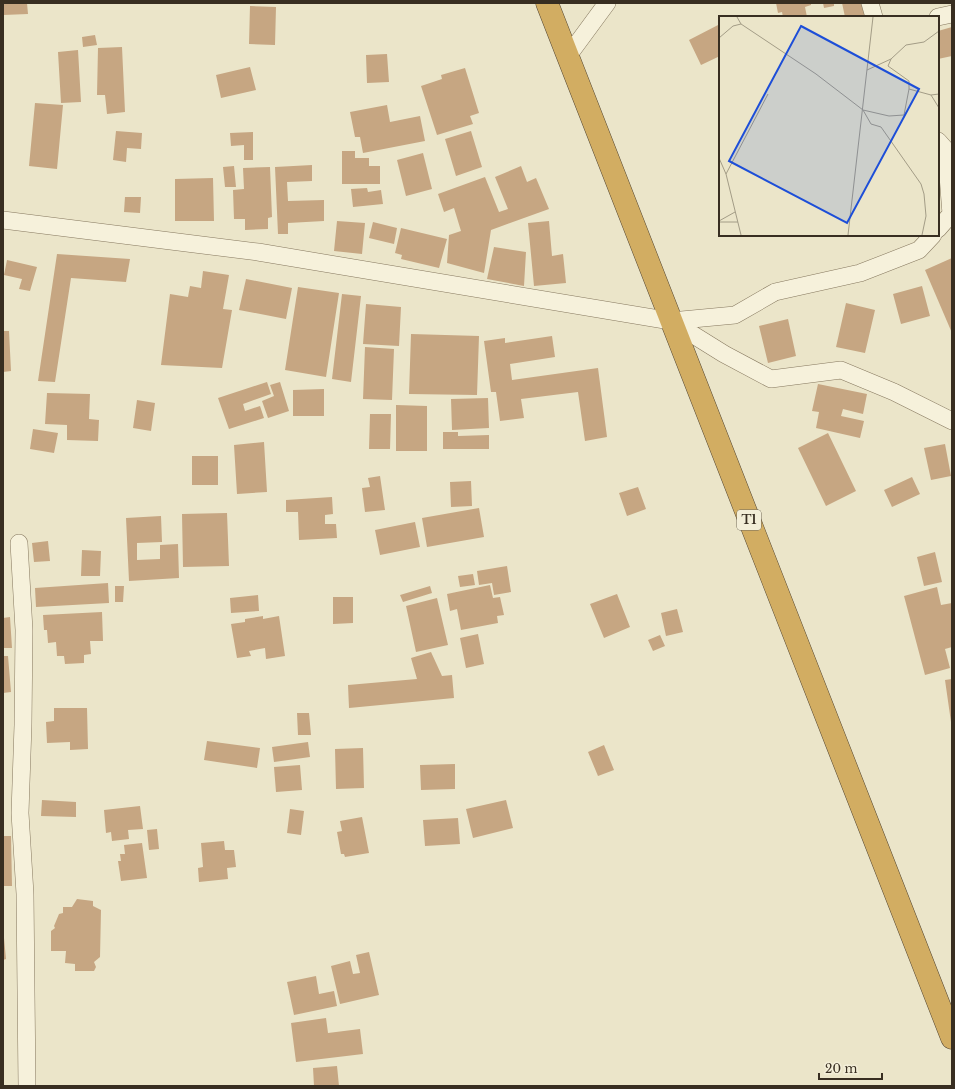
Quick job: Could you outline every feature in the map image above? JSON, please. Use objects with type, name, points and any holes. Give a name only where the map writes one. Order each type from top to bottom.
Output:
[{"type":"highway","name":"T1","points":[[547,3],[952,1038]]},
{"type":"street","points":[[568,56],[606,3]]},
{"type":"street","points":[[870,3],[874,16]]},
{"type":"street","points":[[939,17],[952,14]]},
{"type":"street","points":[[939,142],[946,150],[951,214],[939,228]]},
{"type":"street","points":[[3,220],[258,252],[671,321],[735,315],[775,292],[860,273],[919,250],[931,236]]},
{"type":"street","points":[[671,321],[724,354],[771,379],[841,370],[894,392],[952,421]]},
{"type":"street","points":[[19,543],[24,630],[20,813],[26,894],[27,1086]]},
{"type":"building","points":[[3,3],[27,3],[28,14],[3,15]]},
{"type":"building","points":[[776,3],[811,3],[811,5],[805,7],[807,16],[783,16],[782,12],[778,13]]},
{"type":"building","points":[[823,3],[834,3],[834,6],[824,8]]},
{"type":"building","points":[[842,3],[866,3],[866,16],[845,16]]},
{"type":"building","points":[[250,6],[276,7],[275,45],[249,44]]},
{"type":"building","points":[[719,25],[719,56],[701,65],[689,40]]},
{"type":"building","points":[[952,27],[952,56],[939,59],[939,31]]},
{"type":"building","points":[[95,35],[97,45],[83,47],[82,37]]},
{"type":"building","points":[[122,47],[125,112],[107,114],[105,95],[97,95],[98,48]]},
{"type":"building","points":[[78,50],[81,102],[61,103],[58,52]]},
{"type":"building","points":[[387,54],[389,82],[367,83],[366,55]]},
{"type":"building","points":[[250,67],[256,90],[221,98],[216,75]]},
{"type":"building","points":[[465,68],[479,113],[470,116],[473,124],[437,135],[421,86],[442,79],[441,75]]},
{"type":"building","points":[[35,103],[63,105],[57,169],[29,166]]},
{"type":"building","points":[[387,105],[390,122],[420,116],[425,141],[363,153],[360,137],[355,137],[350,112]]},
{"type":"building","points":[[116,131],[142,133],[141,149],[127,148],[126,162],[113,160]]},
{"type":"building","points":[[471,131],[482,167],[456,176],[445,139]]},
{"type":"building","points":[[253,132],[253,160],[244,160],[244,145],[231,146],[230,133]]},
{"type":"building","points":[[342,151],[355,151],[355,158],[369,158],[369,166],[380,166],[380,184],[342,184]]},
{"type":"building","points":[[423,153],[432,189],[406,196],[397,160]]},
{"type":"building","points":[[312,165],[312,181],[287,182],[288,201],[324,200],[324,221],[288,223],[288,234],[278,234],[275,167]]},
{"type":"building","points":[[234,166],[236,187],[225,187],[223,167]]},
{"type":"building","points":[[521,166],[527,182],[536,178],[549,209],[491,230],[484,273],[447,263],[449,235],[461,231],[454,208],[444,212],[438,194],[485,177],[499,212],[508,209],[495,177]]},
{"type":"building","points":[[270,167],[272,217],[268,218],[268,229],[245,230],[245,219],[234,219],[233,190],[244,189],[243,168]]},
{"type":"building","points":[[213,178],[214,221],[175,221],[175,179]]},
{"type":"building","points":[[367,188],[368,192],[381,190],[383,204],[353,207],[351,189]]},
{"type":"building","points":[[125,197],[141,197],[140,213],[124,212]]},
{"type":"building","points":[[337,221],[365,223],[362,254],[334,251]]},
{"type":"building","points":[[549,221],[552,256],[563,254],[566,283],[534,286],[528,223]]},
{"type":"building","points":[[373,222],[397,228],[394,244],[369,238]]},
{"type":"building","points":[[401,228],[447,239],[439,268],[401,259],[402,255],[395,253]]},
{"type":"building","points":[[494,247],[526,252],[524,286],[487,279]]},
{"type":"building","points":[[57,254],[130,259],[126,282],[71,278],[55,382],[38,381]]},
{"type":"building","points":[[952,258],[952,333],[925,270]]},
{"type":"building","points":[[7,260],[37,267],[30,291],[19,289],[22,279],[4,275]]},
{"type":"building","points":[[203,271],[229,275],[223,309],[232,310],[222,368],[161,365],[170,294],[188,297],[190,286],[201,288]]},
{"type":"building","points":[[246,279],[292,288],[286,319],[239,310]]},
{"type":"building","points":[[922,286],[930,316],[901,324],[893,294]]},
{"type":"building","points":[[298,287],[339,293],[326,377],[285,370]]},
{"type":"building","points":[[342,294],[361,296],[351,382],[332,379]]},
{"type":"building","points":[[846,303],[875,310],[865,353],[836,347]]},
{"type":"building","points":[[366,304],[401,307],[399,346],[363,344]]},
{"type":"building","points":[[788,319],[796,356],[768,363],[759,326]]},
{"type":"building","points":[[3,331],[9,331],[11,371],[3,372]]},
{"type":"building","points":[[411,334],[479,336],[477,395],[409,394]]},
{"type":"building","points":[[552,336],[555,357],[510,364],[512,380],[598,368],[607,437],[585,441],[578,392],[521,399],[524,418],[500,421],[496,392],[491,392],[484,341],[505,338],[505,343]]},
{"type":"building","points":[[365,347],[394,349],[392,400],[363,399]]},
{"type":"building","points":[[267,382],[271,394],[243,404],[245,411],[260,406],[264,418],[229,429],[218,398]]},
{"type":"building","points":[[280,382],[289,411],[268,418],[262,401],[274,396],[270,385]]},
{"type":"building","points":[[818,384],[867,394],[863,414],[843,409],[841,416],[864,421],[860,438],[816,428],[819,412],[812,411]]},
{"type":"building","points":[[324,389],[324,416],[293,416],[293,390]]},
{"type":"building","points":[[47,393],[90,394],[89,419],[99,420],[98,441],[67,440],[67,425],[45,424]]},
{"type":"building","points":[[488,398],[489,428],[452,430],[451,399]]},
{"type":"building","points":[[137,400],[155,403],[151,431],[133,428]]},
{"type":"building","points":[[396,405],[427,406],[427,451],[396,451]]},
{"type":"building","points":[[370,414],[391,414],[390,449],[369,449]]},
{"type":"building","points":[[33,429],[58,433],[54,453],[30,449]]},
{"type":"building","points":[[443,432],[458,432],[458,436],[489,435],[489,449],[443,449]]},
{"type":"building","points":[[828,433],[856,491],[826,506],[798,448]]},
{"type":"building","points":[[264,442],[267,492],[237,494],[234,445]]},
{"type":"building","points":[[945,444],[951,476],[931,480],[924,448]]},
{"type":"building","points":[[192,456],[218,456],[218,485],[192,485]]},
{"type":"building","points":[[380,476],[385,510],[365,512],[362,488],[370,487],[368,478]]},
{"type":"building","points":[[912,477],[920,494],[892,507],[884,490]]},
{"type":"building","points":[[471,481],[472,506],[451,507],[450,482]]},
{"type":"building","points":[[638,487],[646,509],[627,516],[619,493]]},
{"type":"building","points":[[332,497],[333,514],[325,515],[325,524],[336,524],[337,538],[299,540],[298,512],[286,512],[286,500]]},
{"type":"building","points":[[479,508],[484,537],[427,547],[422,518]]},
{"type":"building","points":[[227,513],[229,566],[183,567],[182,514]]},
{"type":"building","points":[[161,516],[162,542],[137,543],[137,560],[160,559],[160,545],[178,544],[179,578],[129,581],[126,518]]},
{"type":"building","points":[[415,522],[420,547],[380,555],[375,530]]},
{"type":"building","points":[[48,541],[50,561],[34,562],[32,543]]},
{"type":"building","points":[[82,550],[101,551],[100,576],[81,576]]},
{"type":"building","points":[[935,552],[942,582],[924,586],[917,557]]},
{"type":"building","points":[[507,566],[511,592],[494,595],[492,583],[479,585],[477,571]]},
{"type":"building","points":[[473,574],[475,585],[460,587],[458,576]]},
{"type":"building","points":[[108,583],[109,603],[36,607],[35,588]]},
{"type":"building","points":[[490,585],[493,598],[500,597],[504,615],[497,616],[498,623],[461,630],[457,609],[450,611],[447,594]]},
{"type":"building","points":[[115,586],[124,586],[123,602],[115,602]]},
{"type":"building","points":[[430,586],[432,593],[403,602],[400,595]]},
{"type":"building","points":[[937,587],[941,605],[952,603],[952,647],[945,649],[950,668],[925,675],[904,596]]},
{"type":"building","points":[[617,594],[630,627],[604,638],[590,604]]},
{"type":"building","points":[[258,595],[259,611],[231,613],[230,598]]},
{"type":"building","points":[[333,597],[353,597],[353,623],[333,624]]},
{"type":"building","points":[[437,598],[448,645],[416,652],[406,606]]},
{"type":"building","points":[[677,609],[683,632],[666,636],[661,613]]},
{"type":"building","points":[[102,612],[103,641],[90,641],[91,654],[84,655],[84,663],[65,664],[64,656],[57,656],[56,642],[48,643],[47,630],[44,630],[43,615]]},
{"type":"building","points":[[263,616],[263,619],[279,616],[285,656],[266,659],[265,648],[249,651],[251,656],[237,658],[231,624],[245,622],[245,619]]},
{"type":"building","points":[[10,617],[12,648],[3,648],[3,618]]},
{"type":"building","points":[[478,634],[484,664],[466,668],[460,638]]},
{"type":"building","points":[[660,635],[665,646],[653,651],[648,640]]},
{"type":"building","points":[[431,652],[442,676],[452,675],[454,698],[349,708],[348,685],[417,679],[411,658]]},
{"type":"building","points":[[3,656],[8,656],[11,692],[3,693]]},
{"type":"building","points":[[952,679],[952,722],[951,722],[945,680]]},
{"type":"building","points":[[54,708],[87,708],[88,749],[70,750],[70,742],[47,743],[46,722],[54,721]]},
{"type":"building","points":[[297,713],[309,713],[311,735],[298,735]]},
{"type":"building","points":[[207,741],[260,748],[257,768],[204,760]]},
{"type":"building","points":[[308,742],[310,757],[274,762],[272,747]]},
{"type":"building","points":[[604,745],[614,770],[598,776],[588,752]]},
{"type":"building","points":[[363,748],[364,788],[336,789],[335,749]]},
{"type":"building","points":[[455,764],[455,789],[421,790],[420,765]]},
{"type":"building","points":[[300,765],[302,790],[276,792],[274,767]]},
{"type":"building","points":[[42,800],[76,802],[76,817],[41,816]]},
{"type":"building","points":[[506,800],[513,828],[473,838],[466,809]]},
{"type":"building","points":[[140,806],[143,829],[128,830],[129,839],[112,841],[111,832],[106,833],[104,810]]},
{"type":"building","points":[[290,809],[304,811],[301,835],[287,833]]},
{"type":"building","points":[[362,817],[369,853],[345,857],[344,854],[341,854],[337,832],[342,831],[340,821]]},
{"type":"building","points":[[458,818],[460,844],[425,846],[423,820]]},
{"type":"building","points":[[157,829],[159,849],[149,850],[147,830]]},
{"type":"building","points":[[3,836],[11,836],[12,886],[3,886]]},
{"type":"building","points":[[224,841],[225,850],[234,850],[236,867],[227,868],[228,879],[199,882],[198,868],[203,867],[201,843]]},
{"type":"building","points":[[142,843],[147,878],[121,881],[118,861],[121,861],[120,854],[125,854],[124,845]]},
{"type":"building","points":[[77,899],[93,901],[93,906],[101,910],[100,957],[94,962],[96,967],[94,971],[75,971],[75,964],[65,963],[66,951],[51,951],[51,931],[55,928],[54,926],[59,914],[63,913],[63,907],[72,907]]},
{"type":"building","points":[[3,938],[6,959],[3,960]]},
{"type":"building","points":[[369,952],[379,995],[340,1004],[331,966],[350,961],[353,974],[360,973],[356,955]]},
{"type":"building","points":[[316,976],[319,994],[334,991],[337,1006],[294,1015],[287,982]]},
{"type":"building","points":[[326,1018],[328,1033],[360,1029],[363,1054],[296,1062],[291,1023]]},
{"type":"building","points":[[337,1066],[339,1086],[314,1086],[313,1068]]}]
